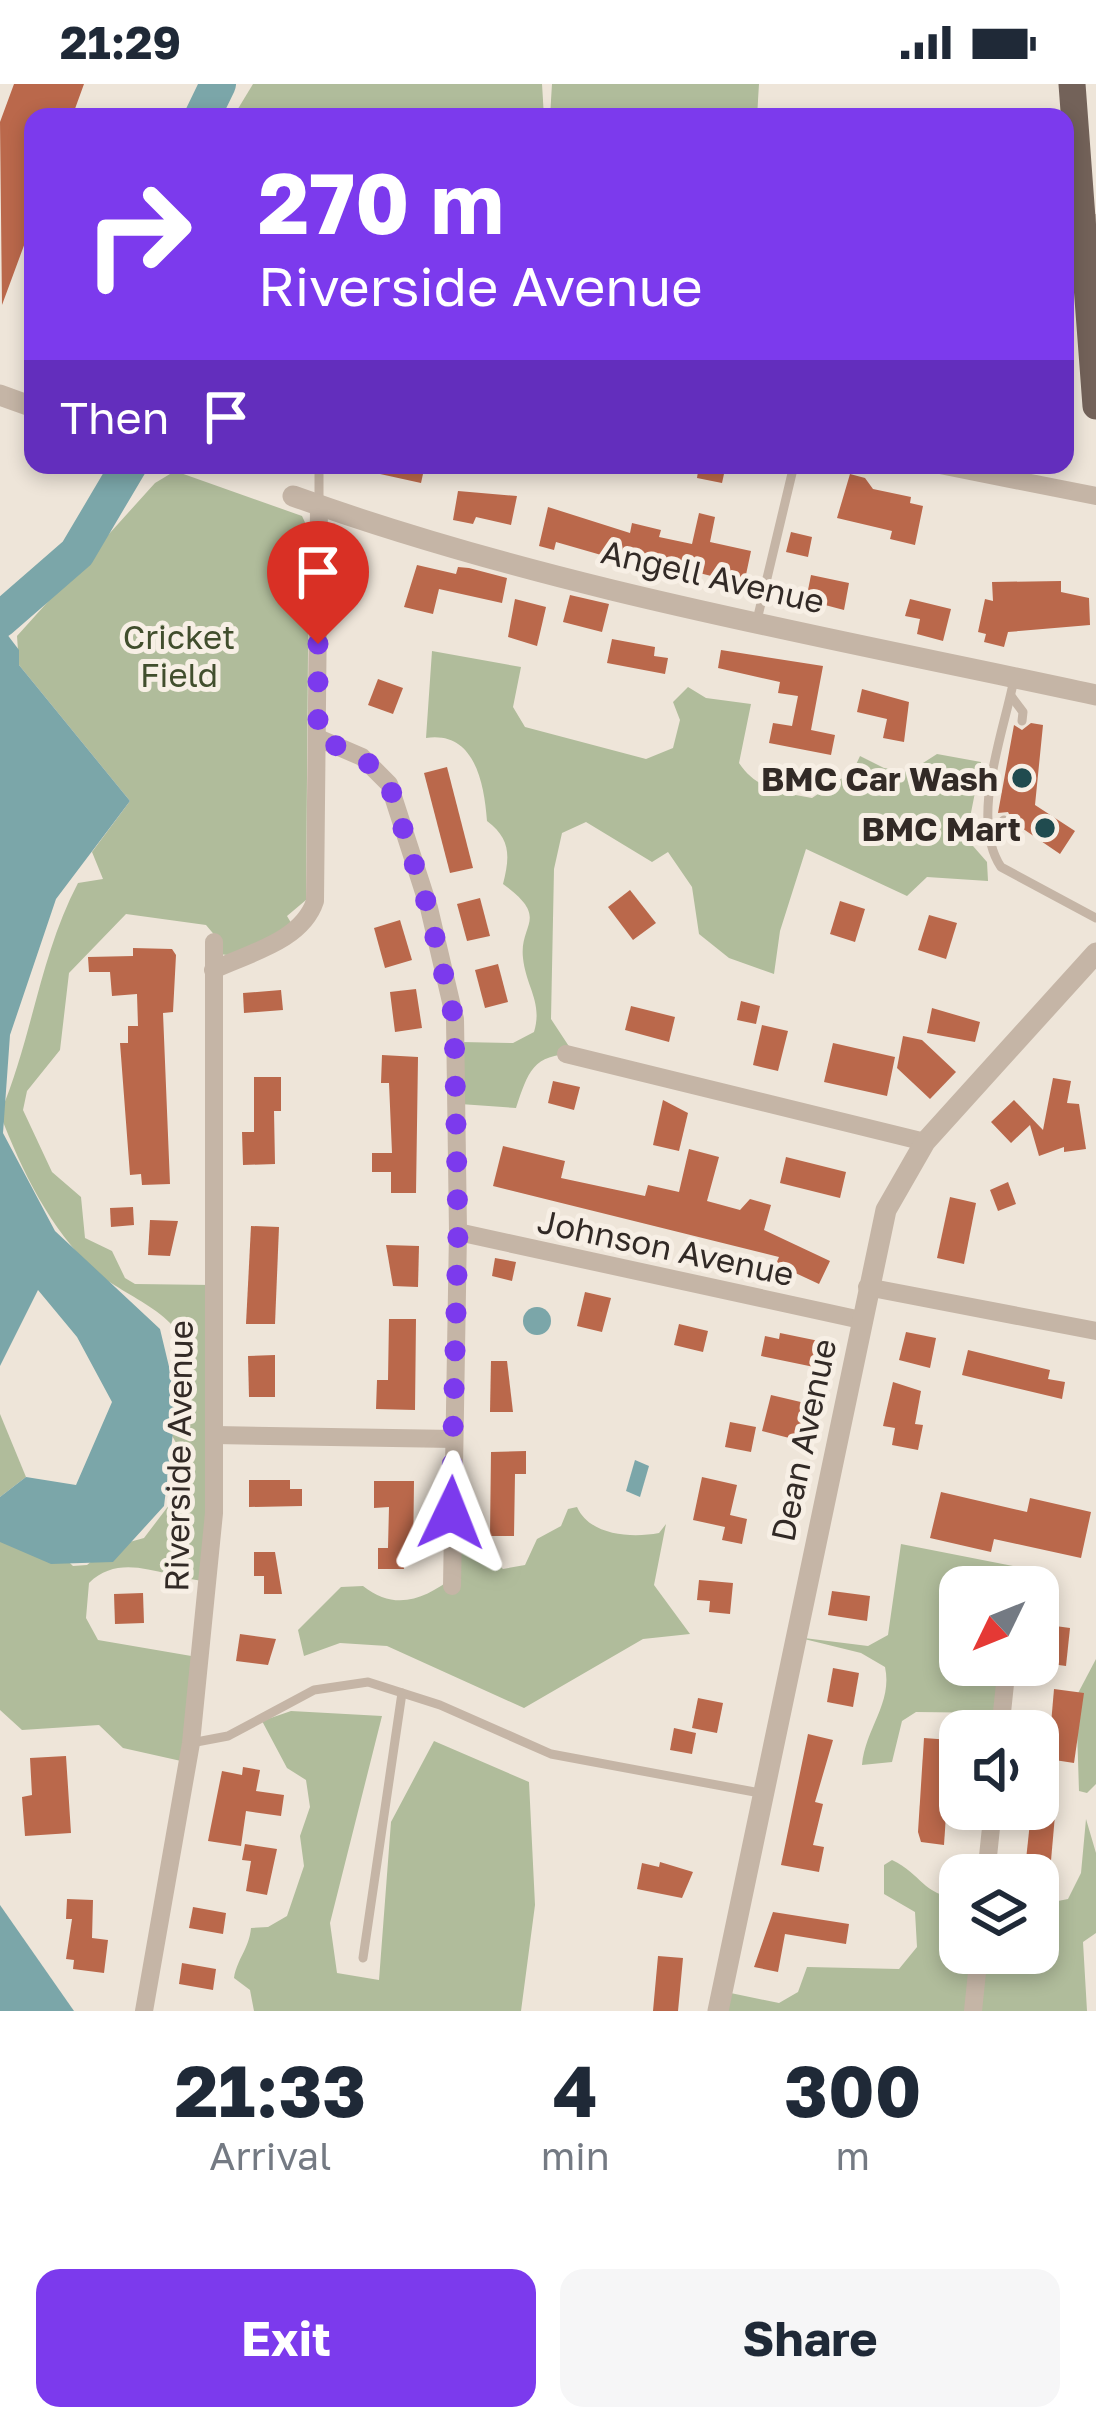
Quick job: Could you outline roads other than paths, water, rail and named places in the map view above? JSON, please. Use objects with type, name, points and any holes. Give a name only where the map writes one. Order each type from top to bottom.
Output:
[{"type":"main road","points":[[1074,115],[1096,406]]},
{"type":"street","points":[[985,474],[1096,496]]},
{"type":"street","name":"Angell Avenue","points":[[293,496],[518,563],[1013,687],[1096,695]]},
{"type":"street","points":[[213,970],[295,932],[310,918],[315,901],[319,507]]},
{"type":"street","points":[[318,738],[362,757],[389,784],[428,908],[454,1018],[458,1232],[452,1586]]},
{"type":"street","name":"Riverside Avenue","points":[[144,2011],[191,1743],[211,1562],[214,943]]},
{"type":"street","name":"Dean Avenue","points":[[718,2011],[760,1793],[886,1210],[925,1142],[1096,953]]},
{"type":"street","points":[[566,1054],[925,1142]]},
{"type":"street","name":"Johnson Avenue","points":[[458,1232],[861,1320]]},
{"type":"street","points":[[867,1286],[1096,1331]]},
{"type":"street","points":[[214,1435],[454,1439]]},
{"type":"street","points":[[973,2011],[977,1974]]},
{"type":"lane","points":[[319,474],[319,507]]},
{"type":"lane","points":[[757,620],[792,474]]},
{"type":"lane","points":[[1013,687],[1022,722]]},
{"type":"lane","points":[[1013,687],[992,790],[989,833],[1001,867],[1096,918]]},
{"type":"lane","points":[[989,833],[1004,820]]},
{"type":"lane","points":[[191,1743],[228,1736],[338,1682],[368,1682],[551,1754],[760,1793]]},
{"type":"lane","points":[[363,1958],[402,1693]]},
{"type":"water","points":[[0,625],[19,650],[19,665],[130,801],[56,899],[10,1035],[3,1133],[55,1231],[160,1329],[177,1400],[164,1506],[113,1562],[51,1564],[0,1542],[0,1497],[26,1477],[76,1485],[112,1402],[77,1337],[38,1290],[0,1366]]},
{"type":"water","points":[[537,1307],[547,1311],[551,1321],[547,1331],[537,1335],[527,1331],[523,1321],[527,1311]]},
{"type":"water","points":[[635,1460],[649,1466],[640,1497],[626,1491]]},
{"type":"water","points":[[0,1905],[74,2011],[0,2011]]},
{"type":"waterway","points":[[206,108],[218,84]]},
{"type":"waterway","points":[[0,620],[77,553],[124,474]]},
{"type":"place","name":"BMC Car Wash","points":[[1022,778]]},
{"type":"place","name":"BMC Mart","points":[[1045,828]]},
{"type":"park label","name":"Cricket Field","points":[[179,655]]}]
